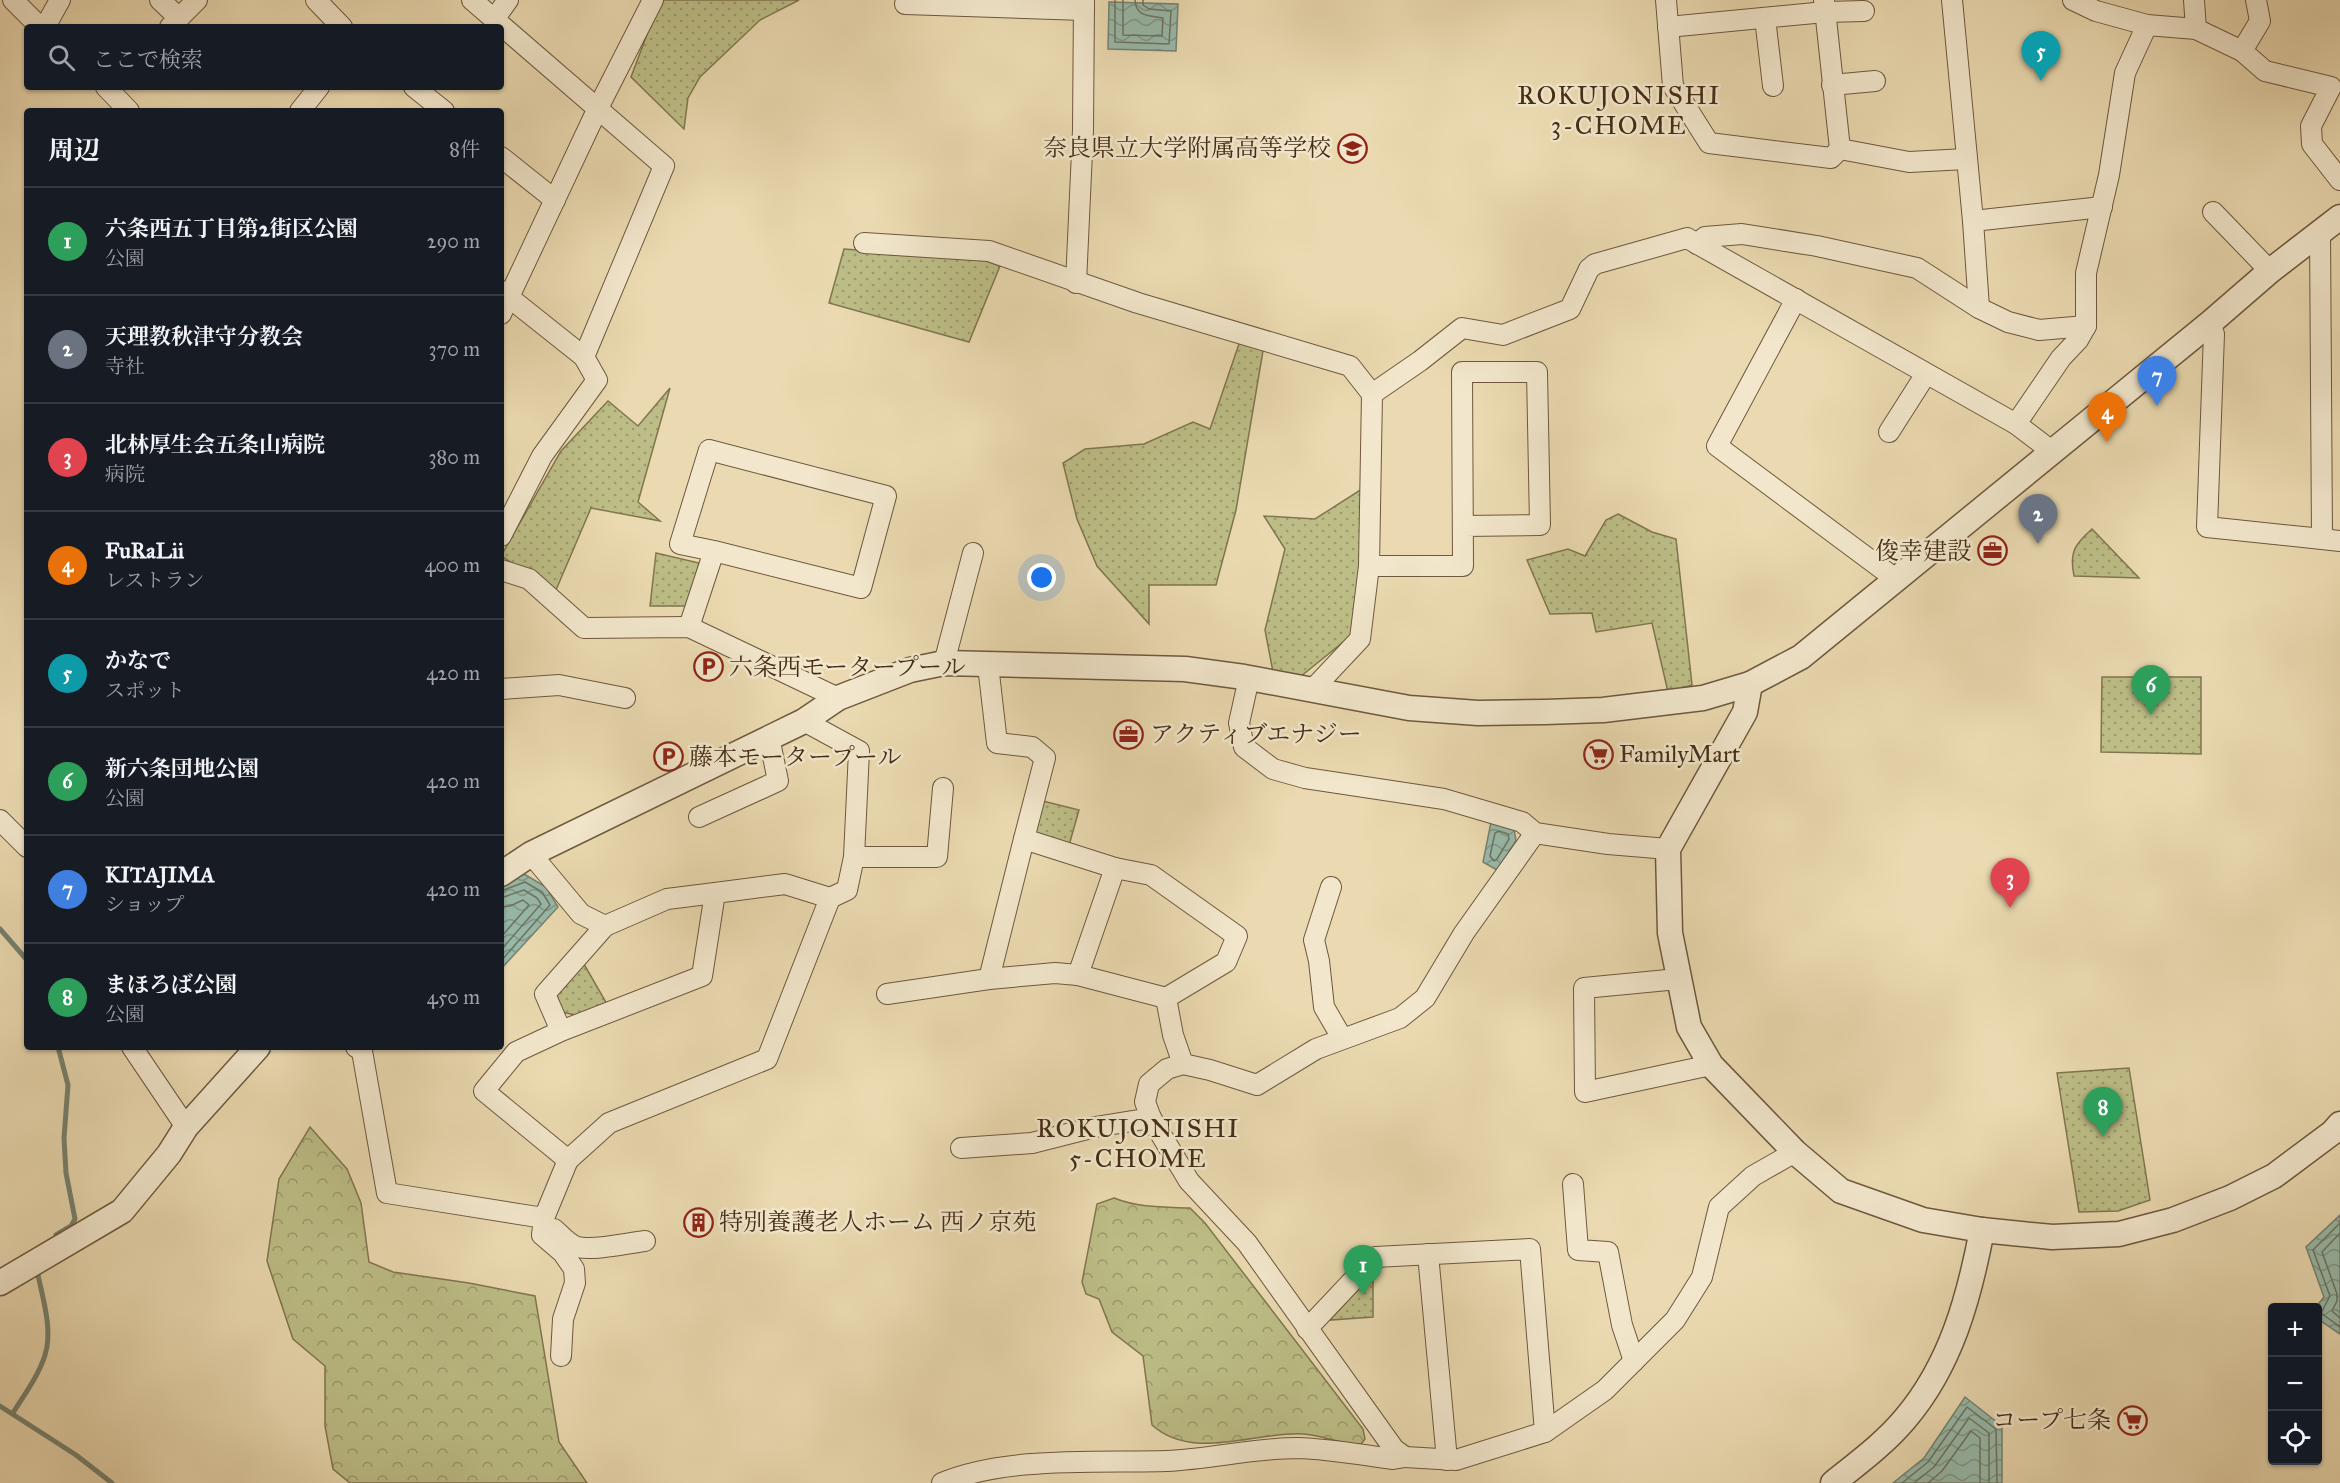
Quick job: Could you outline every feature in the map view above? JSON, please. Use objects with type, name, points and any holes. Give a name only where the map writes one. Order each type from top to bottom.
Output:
[{"type":"street","points":[[13,0],[37,24]]},
{"type":"street","points":[[47,24],[60,0]]},
{"type":"street","points":[[160,0],[175,22],[197,0]]},
{"type":"street","points":[[316,0],[339,24]]},
{"type":"street","points":[[472,0],[502,24]]},
{"type":"street","points":[[495,18],[508,0]]},
{"type":"street","points":[[504,530],[542,456],[597,380],[584,357],[504,301],[653,0]]},
{"type":"street","points":[[1666,0],[1673,86],[1709,143],[1831,158],[1840,149]]},
{"type":"street","points":[[1953,0],[1979,308]]},
{"type":"street","points":[[2073,0],[2096,11],[2147,25],[2196,29],[2242,51],[2265,71],[2335,88],[2311,126],[2312,144],[2340,180]]},
{"type":"street","points":[[2194,0],[2196,29]]},
{"type":"street","points":[[2242,51],[2260,21],[2256,0]]},
{"type":"street","points":[[906,4],[1084,5],[1083,130],[1076,283]]},
{"type":"street","points":[[1668,27],[1765,18],[1825,6],[1864,11]]},
{"type":"street","points":[[1825,6],[1840,149]]},
{"type":"street","points":[[1765,18],[1773,86]]},
{"type":"street","points":[[2016,424],[2086,326],[2086,273],[2109,175],[2126,73],[2147,25]]},
{"type":"street","points":[[504,26],[664,166],[584,357]]},
{"type":"street","points":[[1832,85],[1875,81]]},
{"type":"street","points":[[110,90],[126,108]]},
{"type":"street","points":[[302,108],[318,90]]},
{"type":"street","points":[[418,90],[440,108]]},
{"type":"street","points":[[1840,149],[1909,162],[1966,159]]},
{"type":"street","points":[[504,159],[555,200]]},
{"type":"street","points":[[1973,221],[2102,207]]},
{"type":"street","points":[[2214,212],[2270,271]]},
{"type":"street","points":[[504,872],[531,854],[804,721],[838,698],[910,670],[944,663],[1185,669],[1244,676],[1409,708],[1479,712],[1603,710],[1692,699],[1750,684],[1802,657],[2210,323],[2270,271],[2340,217]]},
{"type":"street","points":[[2210,323],[2214,334],[2207,527],[2331,540],[2320,231]]},
{"type":"street","points":[[1697,244],[1705,237],[1742,234],[1817,246],[1917,268],[1979,308],[2008,322],[2039,330],[2086,326]]},
{"type":"street","points":[[1372,394],[1462,328],[1503,335],[1570,309],[1589,269],[1594,264],[1687,238],[2016,424],[2053,452]]},
{"type":"street","points":[[864,243],[989,251],[1076,283],[1350,366],[1372,394],[1369,566],[1360,639],[1313,689]]},
{"type":"street","points":[[1796,299],[1718,446],[1897,580]]},
{"type":"street","points":[[1369,566],[1463,566],[1462,526],[1462,372],[1537,372],[1540,525],[1462,526]]},
{"type":"street","points":[[1890,432],[1926,374]]},
{"type":"street","points":[[709,450],[886,496],[861,588],[714,551],[680,544],[709,450]]},
{"type":"street","points":[[689,627],[714,551]]},
{"type":"street","points":[[944,663],[973,553]]},
{"type":"street","points":[[504,571],[529,579],[584,628],[689,627],[838,698]]},
{"type":"street","points":[[988,665],[997,743],[1032,747],[1045,758],[988,979]]},
{"type":"street","points":[[1244,676],[1247,687],[1239,723],[1244,747],[1273,769],[1305,778],[1444,798],[1522,822],[1534,833],[1608,844],[1668,849]]},
{"type":"street","points":[[1750,684],[1745,712],[1668,849],[1670,933],[1678,978],[1689,1027],[1711,1065],[1795,1152],[1841,1191],[1923,1220],[1982,1230],[2052,1237],[2119,1234],[2173,1220],[2230,1198],[2274,1176],[2333,1132],[2340,1124]]},
{"type":"street","points":[[504,689],[559,685],[625,698]]},
{"type":"street","points":[[561,1031],[545,994],[605,926],[667,899],[785,884],[830,898],[847,890],[854,857],[859,751],[804,721]]},
{"type":"street","points":[[699,817],[778,781],[769,737]]},
{"type":"street","points":[[854,857],[938,857],[943,788]]},
{"type":"street","points":[[0,820],[24,844]]},
{"type":"street","points":[[1405,1457],[1394,1449],[1247,1243],[1189,1180],[1151,1118],[1145,1102],[1149,1084],[1167,1069],[1183,1064],[1257,1085],[1316,1049],[1400,1018],[1425,998],[1464,933],[1534,833]]},
{"type":"street","points":[[887,994],[988,979],[1055,973],[1078,975],[1166,998],[1226,962],[1237,936],[1150,875],[1115,868],[1024,839]]},
{"type":"street","points":[[531,854],[581,914],[605,926]]},
{"type":"street","points":[[1078,975],[1115,868]]},
{"type":"street","points":[[1330,887],[1314,940],[1319,961],[1324,1007],[1342,1038]]},
{"type":"street","points":[[568,1160],[484,1091],[516,1052],[561,1031],[702,976],[716,893]]},
{"type":"street","points":[[561,1356],[563,1319],[575,1284],[574,1269],[562,1253],[542,1235],[544,1218],[568,1160],[609,1123],[767,1059],[830,898]]},
{"type":"street","points":[[1678,978],[1584,988],[1585,1092],[1711,1065]]},
{"type":"street","points":[[1166,998],[1173,1035],[1183,1064]]},
{"type":"street","points":[[134,1050],[186,1127]]},
{"type":"street","points":[[0,1283],[122,1211],[169,1154],[186,1127],[255,1050]]},
{"type":"street","points":[[360,1050],[387,1193],[544,1218],[566,1240],[577,1247],[645,1241]]},
{"type":"street","points":[[961,1148],[1032,1143],[1095,1127],[1151,1118]]},
{"type":"street","points":[[942,1483],[976,1472],[1006,1467],[1093,1462],[1170,1461],[1211,1455],[1299,1448],[1394,1459],[1405,1457],[1456,1460],[1545,1432],[1605,1390],[1675,1320],[1702,1277],[1719,1207],[1753,1176],[1795,1152]]},
{"type":"street","points":[[1573,1184],[1578,1250],[1608,1252],[1622,1325],[1634,1361]]},
{"type":"street","points":[[1833,1483],[1905,1420],[1933,1381],[1957,1330],[1973,1277],[1982,1230]]},
{"type":"street","points":[[1307,1329],[1375,1257],[1530,1249],[1545,1432]]},
{"type":"street","points":[[1428,1254],[1447,1460]]},
{"type":"green space","points":[[660,0],[799,0],[760,20],[700,77],[688,98],[684,129],[631,77]]},
{"type":"green space","points":[[844,249],[981,259],[1000,266],[969,342],[829,303]]},
{"type":"green space","points":[[1241,338],[1264,345],[1236,510],[1216,585],[1149,585],[1149,624],[1097,566],[1077,519],[1063,463],[1085,449],[1144,444],[1193,422],[1210,429]]},
{"type":"green space","points":[[670,388],[638,502],[660,521],[591,508],[556,590],[504,558],[504,551],[561,451],[608,401],[638,426]]},
{"type":"green space","points":[[1362,489],[1359,580],[1353,634],[1300,677],[1273,672],[1265,630],[1285,549],[1264,516],[1315,519]]},
{"type":"green space","points":[[1618,514],[1652,532],[1676,539],[1692,685],[1668,692],[1652,623],[1596,632],[1592,613],[1550,614],[1527,560],[1568,549],[1585,556],[1606,520]]},
{"type":"green space","points":[[2092,529],[2139,578],[2074,576],[2072,561],[2075,549],[2081,539]]},
{"type":"green space","points":[[656,553],[699,563],[689,606],[650,606]]},
{"type":"green space","points":[[2102,677],[2201,677],[2201,754],[2101,752]]},
{"type":"green space","points":[[1035,799],[1079,810],[1068,849],[1026,834]]},
{"type":"green space","points":[[581,959],[607,1004],[575,1015],[562,1012],[557,995]]},
{"type":"green space","points":[[2129,1068],[2150,1200],[2118,1211],[2079,1212],[2057,1073]]},
{"type":"green space","points":[[310,1127],[347,1169],[361,1203],[369,1262],[393,1272],[469,1283],[535,1296],[559,1442],[587,1483],[350,1483],[333,1469],[325,1426],[325,1366],[293,1339],[267,1261],[279,1179]]},
{"type":"green space","points":[[1114,1198],[1142,1205],[1190,1208],[1205,1223],[1363,1429],[1365,1439],[1361,1444],[1303,1434],[1284,1434],[1225,1442],[1186,1442],[1168,1436],[1152,1425],[1143,1356],[1112,1332],[1099,1299],[1086,1294],[1082,1282],[1097,1204]]},
{"type":"green space","points":[[1373,1273],[1373,1317],[1330,1320]]},
{"type":"water","points":[[1109,2],[1178,4],[1176,51],[1108,49]]},
{"type":"water","points":[[1491,822],[1514,829],[1516,841],[1497,870],[1483,862]]},
{"type":"water","points":[[524,874],[546,887],[558,907],[504,966],[504,884]]},
{"type":"water","points":[[2340,1215],[2340,1334],[2322,1322],[2322,1303],[2319,1303],[2324,1297],[2306,1247]]},
{"type":"water","points":[[1965,1397],[2002,1426],[2002,1483],[1893,1483],[1924,1458]]},
{"type":"waterway","points":[[0,929],[24,957]]},
{"type":"waterway","points":[[56,1235],[71,1226],[75,1219],[66,1173],[64,1138],[68,1085],[59,1050]]},
{"type":"waterway","points":[[13,1413],[39,1370],[47,1346],[46,1315],[38,1275]]},
{"type":"waterway","points":[[0,1406],[76,1455],[112,1483]]},
{"type":"place","name":"かなで","points":[[2041,81]]},
{"type":"place","name":"奈良県立大学附属高等学校","points":[[1352,148]]},
{"type":"place","name":"KITAJIMA","points":[[2157,406]]},
{"type":"place","name":"FuRaLii","points":[[2107,442]]},
{"type":"place","name":"天理教秋津守分教会","points":[[2038,544]]},
{"type":"place","name":"俊幸建設","points":[[1992,551]]},
{"type":"place","name":"六条西モータープール","points":[[708,667]]},
{"type":"place","name":"新六条団地公園","points":[[2151,715]]},
{"type":"place","name":"アクティブエナジー","points":[[1129,734]]},
{"type":"place","name":"FamilyMart","points":[[1598,754]]},
{"type":"place","name":"藤本モータープール","points":[[668,757]]},
{"type":"place","name":"北林厚生会五条山病院","points":[[2010,908]]},
{"type":"place","name":"まほろば公園","points":[[2103,1137]]},
{"type":"place","name":"特別養護老人ホーム 西ノ京苑","points":[[698,1222]]},
{"type":"place","name":"六条西五丁目第2街区公園","points":[[1363,1295]]},
{"type":"place","name":"コープ七条","points":[[2132,1420]]},
{"type":"district","name":"ROKUJONISHI 3-CHOME","points":[[1619,110]]},
{"type":"district","name":"ROKUJONISHI 5-CHOME","points":[[1138,1143]]}]
